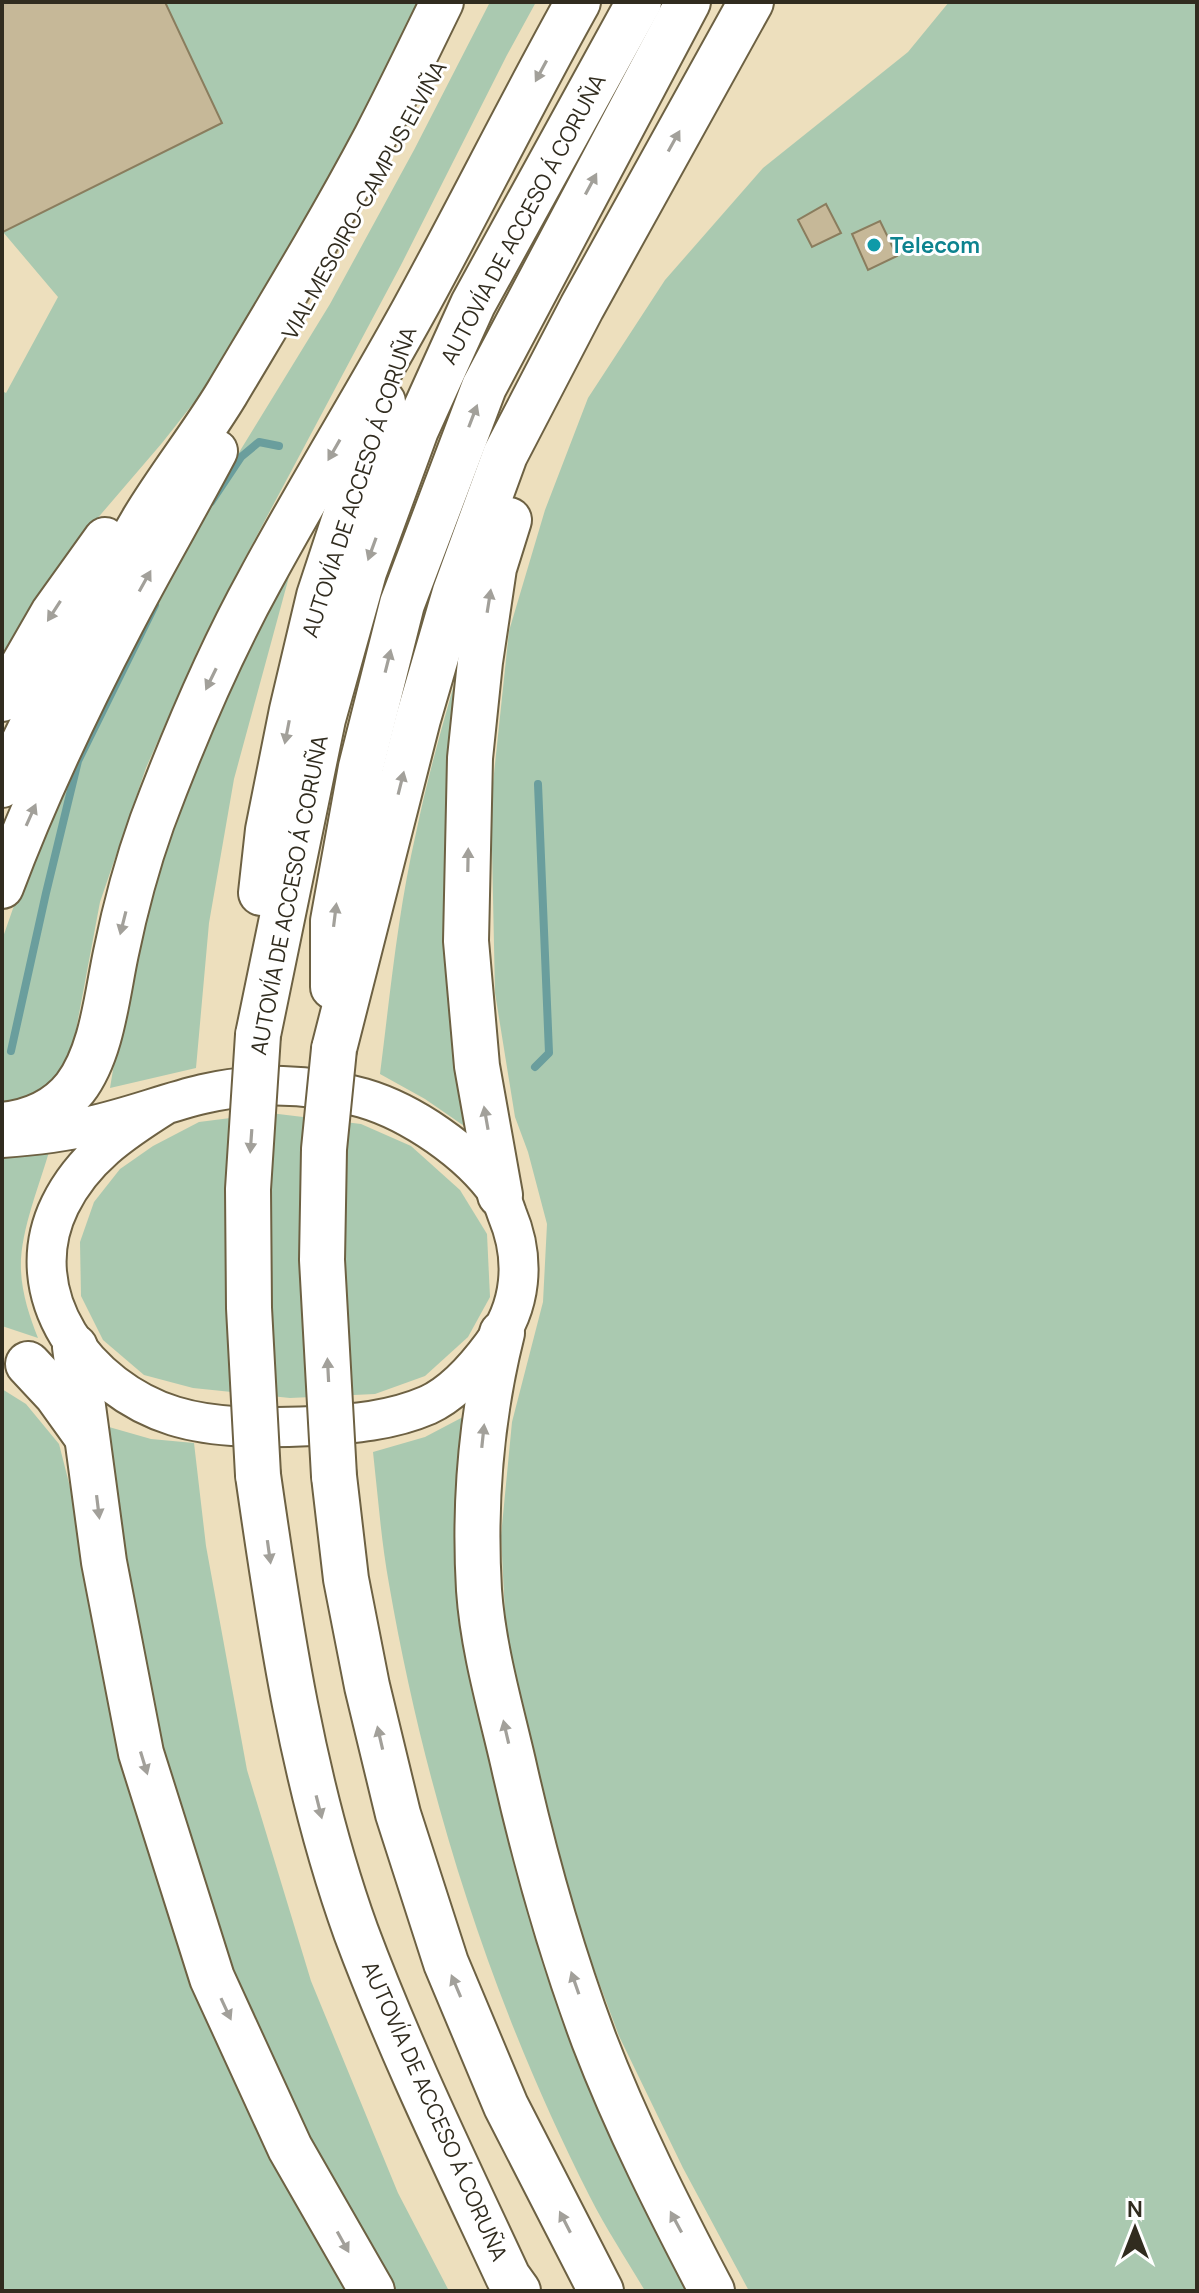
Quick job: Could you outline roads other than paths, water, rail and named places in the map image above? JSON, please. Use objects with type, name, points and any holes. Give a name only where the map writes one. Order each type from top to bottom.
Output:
[{"type":"highway","points":[[2,1125],[29,1120],[47,1112],[63,1101],[85,1072],[96,1045],[138,866],[196,708],[259,581],[415,309],[578,2]]},
{"type":"highway","name":"AUTOVÍA DE ACCESO Á CORUÑA","points":[[258,1035],[323,719],[364,572],[411,444],[473,304],[639,2]]},
{"type":"highway","name":"AUTOVÍA DE ACCESO Á CORUÑA","points":[[601,2291],[506,2106],[446,1963],[398,1814],[367,1686],[346,1579],[334,1476],[322,1260],[324,1149],[334,1049],[333,921],[361,767],[402,604],[484,387],[688,2]]},
{"type":"highway","points":[[334,1049],[418,719],[455,592],[505,455],[582,307],[751,2]]},
{"type":"highway","points":[[500,1195],[477,1066],[466,941],[470,758],[494,568],[534,439],[582,307]]},
{"type":"highway","name":"AUTOVÍA DE ACCESO Á CORUÑA","points":[[415,309],[319,596],[268,830],[259,908],[258,1035],[248,1189],[249,1308],[258,1475],[279,1621],[309,1768],[328,1840],[356,1930],[400,2044],[508,2277],[518,2291]]},
{"type":"highway","points":[[502,1333],[486,1410],[478,1513],[479,1592],[491,1671],[532,1846],[594,2040],[666,2203],[712,2291]]},
{"type":"highway","points":[[15,1358],[63,1403],[88,1439]]},
{"type":"highway","points":[[77,1365],[104,1562],[141,1753],[212,1978],[290,2148],[372,2291]]},
{"type":"main road","name":"VIAL MESOIRO-CAMPUS ELVIÑA","points":[[235,397],[375,137],[442,2]]},
{"type":"main road","name":"VIAL MESOIRO-CAMPUS ELVIÑA","points":[[2,786],[46,691],[175,468],[310,303],[366,208],[472,2]]},
{"type":"main road","points":[[2,700],[52,613],[100,544],[180,441],[235,397]]},
{"type":"main road","points":[[2,887],[67,734],[235,397]]},
{"type":"street","points":[[2,1138],[90,1126],[203,1094],[246,1087],[301,1085],[364,1098],[424,1125],[467,1158],[500,1195],[519,1256],[518,1284],[512,1313],[502,1333],[482,1359],[459,1384],[430,1404],[389,1418],[307,1426],[212,1423],[175,1416],[130,1397],[95,1370],[15,1358]]},
{"type":"street","points":[[77,1365],[49,1286],[47,1245],[52,1224],[76,1179],[96,1155],[123,1131],[165,1105]]},
{"type":"waterway","points":[[211,502],[241,457],[259,442],[279,446]]},
{"type":"waterway","points":[[11,1051],[78,761],[155,605]]},
{"type":"waterway","points":[[535,1067],[549,1053],[538,784]]},
{"type":"place","name":"Telecom","points":[[874,245]]}]
